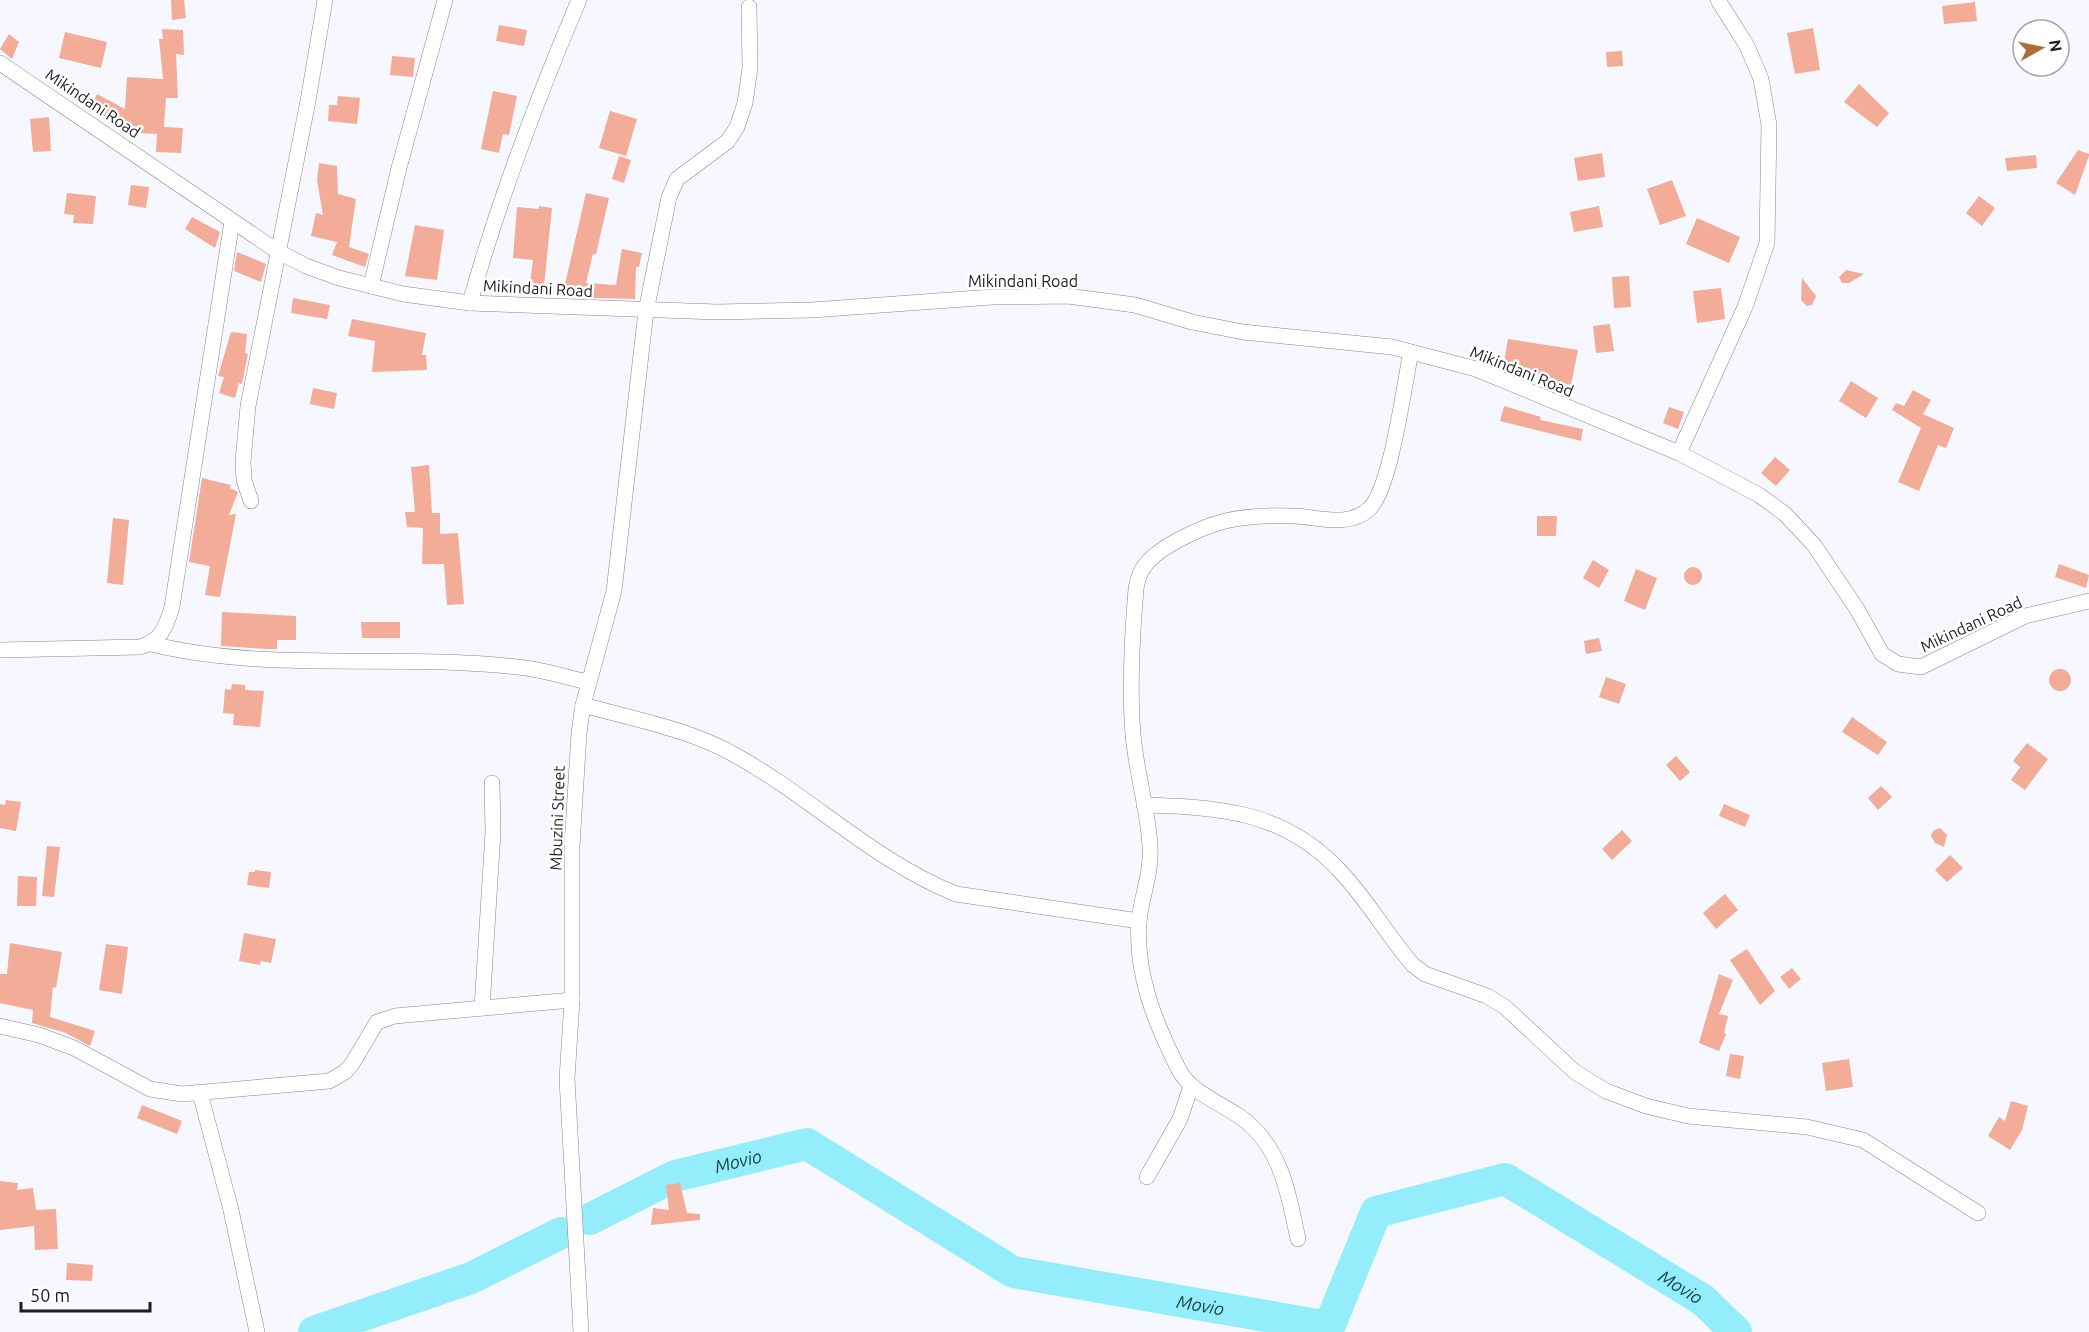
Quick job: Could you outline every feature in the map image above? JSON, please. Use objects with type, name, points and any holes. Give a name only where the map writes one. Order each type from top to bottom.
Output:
[{"type":"street","points":[[251,501],[244,480],[244,438],[277,251],[309,101],[325,0]]},
{"type":"street","points":[[371,286],[399,168],[445,0]]},
{"type":"street","points":[[470,303],[488,238],[528,124],[579,0]]},
{"type":"street","points":[[1679,453],[1745,307],[1767,243],[1769,125],[1761,79],[1747,46],[1718,0]]},
{"type":"street","name":"Mbuzini Street","points":[[581,1332],[567,1079],[572,1000],[575,782],[583,705],[614,591],[646,311],[669,196],[677,179],[728,141],[737,127],[745,103],[750,68],[749,7]]},
{"type":"street","name":"Mikindani Road","points":[[0,63],[277,251],[306,266],[371,286],[403,294],[470,303],[646,311],[812,310],[992,297],[1068,296],[1135,305],[1192,322],[1243,332],[1392,347],[1476,369],[1679,453],[1749,489],[1785,514],[1814,545],[1857,609],[1882,654],[1898,664],[1921,667],[2025,616],[2089,601]]},
{"type":"street","points":[[0,650],[140,647],[151,644],[160,636],[171,606],[232,221]]},
{"type":"street","points":[[1298,1239],[1286,1186],[1275,1155],[1264,1138],[1241,1118],[1191,1086],[1182,1076],[1154,1017],[1144,978],[1139,921],[1145,897],[1151,849],[1133,735],[1134,610],[1141,571],[1153,557],[1178,540],[1224,521],[1292,516],[1340,520],[1355,518],[1369,509],[1377,497],[1388,467],[1411,352]]},
{"type":"street","points":[[151,644],[186,653],[237,658],[516,666],[588,682]]},
{"type":"street","points":[[583,705],[706,741],[732,753],[758,768],[866,845],[935,886],[956,894],[1139,921]]},
{"type":"street","points":[[482,1008],[492,866],[492,783]]},
{"type":"street","points":[[1144,804],[1208,807],[1250,815],[1292,831],[1338,868],[1413,965],[1425,974],[1487,996],[1505,1007],[1575,1072],[1606,1091],[1646,1106],[1688,1116],[1807,1127],[1863,1140],[1978,1214]]},
{"type":"street","points":[[0,1026],[39,1035],[74,1048],[150,1089],[200,1093],[329,1081],[345,1072],[372,1028],[384,1019],[572,1000]]},
{"type":"street","points":[[1147,1177],[1180,1119],[1191,1086]]},
{"type":"street","points":[[200,1093],[231,1210],[257,1332]]},
{"type":"building","points":[[171,0],[184,0],[186,18],[172,20]]},
{"type":"building","points":[[1975,2],[1977,21],[1944,24],[1942,6]]},
{"type":"building","points":[[499,25],[527,30],[524,46],[496,41]]},
{"type":"building","points":[[1813,28],[1820,70],[1795,74],[1787,33]]},
{"type":"building","points":[[162,29],[183,30],[184,55],[176,54],[178,98],[166,98],[164,127],[183,128],[181,153],[156,152],[157,134],[122,132],[123,126],[90,109],[97,94],[125,109],[127,77],[163,79],[159,39],[163,39]]},
{"type":"building","points":[[65,32],[107,42],[101,68],[59,58]]},
{"type":"building","points":[[9,34],[19,42],[12,59],[0,49]]},
{"type":"building","points":[[1622,51],[1623,66],[1607,67],[1606,52]]},
{"type":"building","points":[[392,56],[415,58],[413,77],[390,75]]},
{"type":"building","points":[[1859,84],[1889,113],[1877,127],[1844,102]]},
{"type":"building","points":[[493,91],[517,96],[509,135],[503,134],[499,153],[481,149]]},
{"type":"building","points":[[338,96],[360,98],[357,124],[328,121],[329,105],[337,105]]},
{"type":"building","points":[[610,111],[637,119],[626,156],[599,148]]},
{"type":"building","points":[[49,117],[51,151],[33,152],[30,119]]},
{"type":"building","points":[[2078,150],[2089,156],[2075,195],[2056,183]]},
{"type":"building","points":[[1602,153],[1605,177],[1578,181],[1574,158]]},
{"type":"building","points":[[2036,155],[2037,168],[2007,171],[2005,158]]},
{"type":"building","points":[[619,156],[631,160],[624,183],[612,179]]},
{"type":"building","points":[[319,163],[337,166],[338,194],[356,199],[349,247],[369,254],[365,267],[332,255],[337,242],[311,236],[316,213],[323,215],[317,180]]},
{"type":"building","points":[[1672,180],[1686,216],[1660,225],[1647,189]]},
{"type":"building","points":[[131,185],[149,187],[146,208],[128,205]]},
{"type":"building","points":[[67,193],[96,196],[93,224],[73,223],[74,215],[64,214]]},
{"type":"building","points":[[586,193],[609,198],[596,254],[593,254],[586,283],[616,285],[622,249],[642,253],[639,267],[636,267],[635,299],[562,297]]},
{"type":"building","points":[[1979,196],[1995,208],[1982,226],[1966,213]]},
{"type":"building","points":[[539,206],[552,208],[544,286],[530,283],[533,260],[513,258],[517,207],[539,209]]},
{"type":"building","points":[[1599,206],[1603,227],[1574,232],[1570,212]]},
{"type":"building","points":[[192,217],[220,232],[215,248],[185,229]]},
{"type":"building","points":[[1697,218],[1740,237],[1729,263],[1686,244]]},
{"type":"building","points":[[415,225],[444,230],[437,280],[405,276]]},
{"type":"building","points":[[237,252],[266,264],[261,282],[234,271]]},
{"type":"building","points":[[1846,270],[1864,274],[1849,283],[1842,283],[1839,277]]},
{"type":"building","points":[[1629,276],[1631,307],[1614,308],[1612,277]]},
{"type":"building","points":[[1802,278],[1816,296],[1812,305],[1807,306],[1801,300]]},
{"type":"building","points":[[1721,288],[1725,319],[1697,323],[1693,291]]},
{"type":"building","points":[[293,298],[330,305],[327,319],[291,313]]},
{"type":"building","points":[[352,319],[426,333],[422,355],[426,355],[427,370],[372,372],[375,341],[348,336]]},
{"type":"building","points":[[1610,324],[1614,351],[1596,353],[1593,326]]},
{"type":"building","points":[[231,332],[247,334],[245,353],[248,354],[242,384],[239,383],[235,398],[219,393],[224,377],[218,376]]},
{"type":"building","points":[[1508,339],[1578,350],[1571,385],[1546,380],[1547,376],[1503,368]]},
{"type":"building","points":[[1851,381],[1878,398],[1866,418],[1839,401]]},
{"type":"building","points":[[313,388],[337,393],[334,409],[310,404]]},
{"type":"building","points":[[1913,390],[1931,400],[1923,414],[1954,428],[1946,448],[1938,445],[1919,491],[1898,482],[1921,428],[1892,410],[1896,403],[1904,406]]},
{"type":"building","points":[[1504,406],[1541,417],[1540,420],[1583,429],[1581,441],[1500,421]]},
{"type":"building","points":[[1669,407],[1684,412],[1678,429],[1663,423]]},
{"type":"building","points":[[1775,457],[1790,470],[1776,486],[1761,473]]},
{"type":"building","points":[[429,465],[432,513],[440,513],[440,534],[458,533],[464,604],[447,605],[444,564],[422,564],[423,528],[407,527],[405,512],[415,512],[411,467]]},
{"type":"building","points":[[202,478],[231,485],[230,488],[238,492],[229,515],[236,514],[220,597],[205,595],[210,566],[189,562]]},
{"type":"building","points":[[1537,516],[1557,516],[1556,536],[1537,536]]},
{"type":"building","points":[[113,518],[129,520],[123,585],[107,583]]},
{"type":"building","points":[[1593,560],[1609,570],[1599,588],[1583,578]]},
{"type":"building","points":[[2059,564],[2089,575],[2086,588],[2055,577]]},
{"type":"building","points":[[1689,567],[1697,567],[1702,572],[1700,583],[1689,585],[1684,580],[1684,572]]},
{"type":"building","points":[[1636,569],[1657,578],[1645,610],[1624,601]]},
{"type":"building","points":[[222,612],[296,616],[296,640],[277,640],[277,649],[221,646]]},
{"type":"building","points":[[361,622],[400,622],[400,638],[362,638]]},
{"type":"building","points":[[1599,638],[1602,651],[1586,654],[1584,641]]},
{"type":"building","points":[[2060,669],[2068,672],[2071,680],[2068,688],[2060,691],[2052,688],[2049,680],[2052,672]]},
{"type":"building","points":[[1606,677],[1626,684],[1619,704],[1599,697]]},
{"type":"building","points":[[232,684],[245,685],[245,690],[264,691],[260,727],[233,725],[234,714],[223,713],[225,689],[231,690]]},
{"type":"building","points":[[1852,717],[1887,742],[1878,755],[1842,732]]},
{"type":"building","points":[[2027,743],[2048,759],[2025,790],[2011,780],[2020,767],[2013,761]]},
{"type":"building","points":[[1676,756],[1690,772],[1680,781],[1666,765]]},
{"type":"building","points":[[1881,786],[1892,797],[1878,810],[1868,798]]},
{"type":"building","points":[[6,800],[21,802],[16,831],[0,828],[0,804],[5,805]]},
{"type":"building","points":[[1724,804],[1750,815],[1745,827],[1719,816]]},
{"type":"building","points":[[1940,828],[1947,835],[1944,847],[1935,843],[1931,836],[1933,831]]},
{"type":"building","points":[[1622,830],[1632,841],[1612,860],[1602,849]]},
{"type":"building","points":[[47,846],[60,847],[54,897],[42,896]]},
{"type":"building","points":[[1950,855],[1963,868],[1947,882],[1935,870]]},
{"type":"building","points":[[255,870],[271,872],[269,888],[247,885],[249,872],[255,872]]},
{"type":"building","points":[[18,876],[37,877],[36,906],[17,906]]},
{"type":"building","points":[[1725,894],[1738,910],[1716,929],[1703,913]]},
{"type":"building","points":[[244,933],[276,939],[271,963],[261,961],[260,965],[239,961]]},
{"type":"building","points":[[10,943],[62,952],[56,988],[53,987],[50,1017],[95,1031],[90,1046],[66,1033],[32,1023],[33,1010],[0,1003],[0,974],[7,974]]},
{"type":"building","points":[[106,944],[128,947],[122,994],[99,990]]},
{"type":"building","points":[[1747,949],[1775,991],[1760,1005],[1730,960]]},
{"type":"building","points":[[1792,968],[1801,979],[1789,989],[1780,977]]},
{"type":"building","points":[[1719,974],[1733,980],[1719,1014],[1728,1016],[1724,1033],[1726,1034],[1719,1051],[1699,1043]]},
{"type":"building","points":[[1730,1054],[1744,1056],[1740,1079],[1726,1076]]},
{"type":"building","points":[[1849,1059],[1853,1087],[1826,1091],[1822,1063]]},
{"type":"building","points":[[2011,1101],[2028,1106],[2022,1130],[2010,1150],[1988,1136],[1999,1117],[2005,1121]]},
{"type":"building","points":[[142,1105],[182,1121],[177,1134],[137,1118]]},
{"type":"building","points":[[0,1181],[18,1183],[17,1190],[33,1188],[36,1210],[56,1209],[58,1249],[35,1250],[34,1226],[0,1230]]},
{"type":"building","points":[[680,1183],[687,1213],[700,1214],[700,1220],[651,1225],[653,1208],[669,1210],[666,1185]]},
{"type":"building","points":[[67,1263],[93,1265],[92,1281],[66,1280]]},
{"type":"waterway","name":"Movio","points":[[590,1219],[675,1176],[807,1144],[1013,1272],[1329,1327],[1376,1212],[1505,1179],[1703,1300],[1736,1332]]},
{"type":"waterway","name":"Movio","points":[[314,1332],[471,1278],[561,1233]]}]
